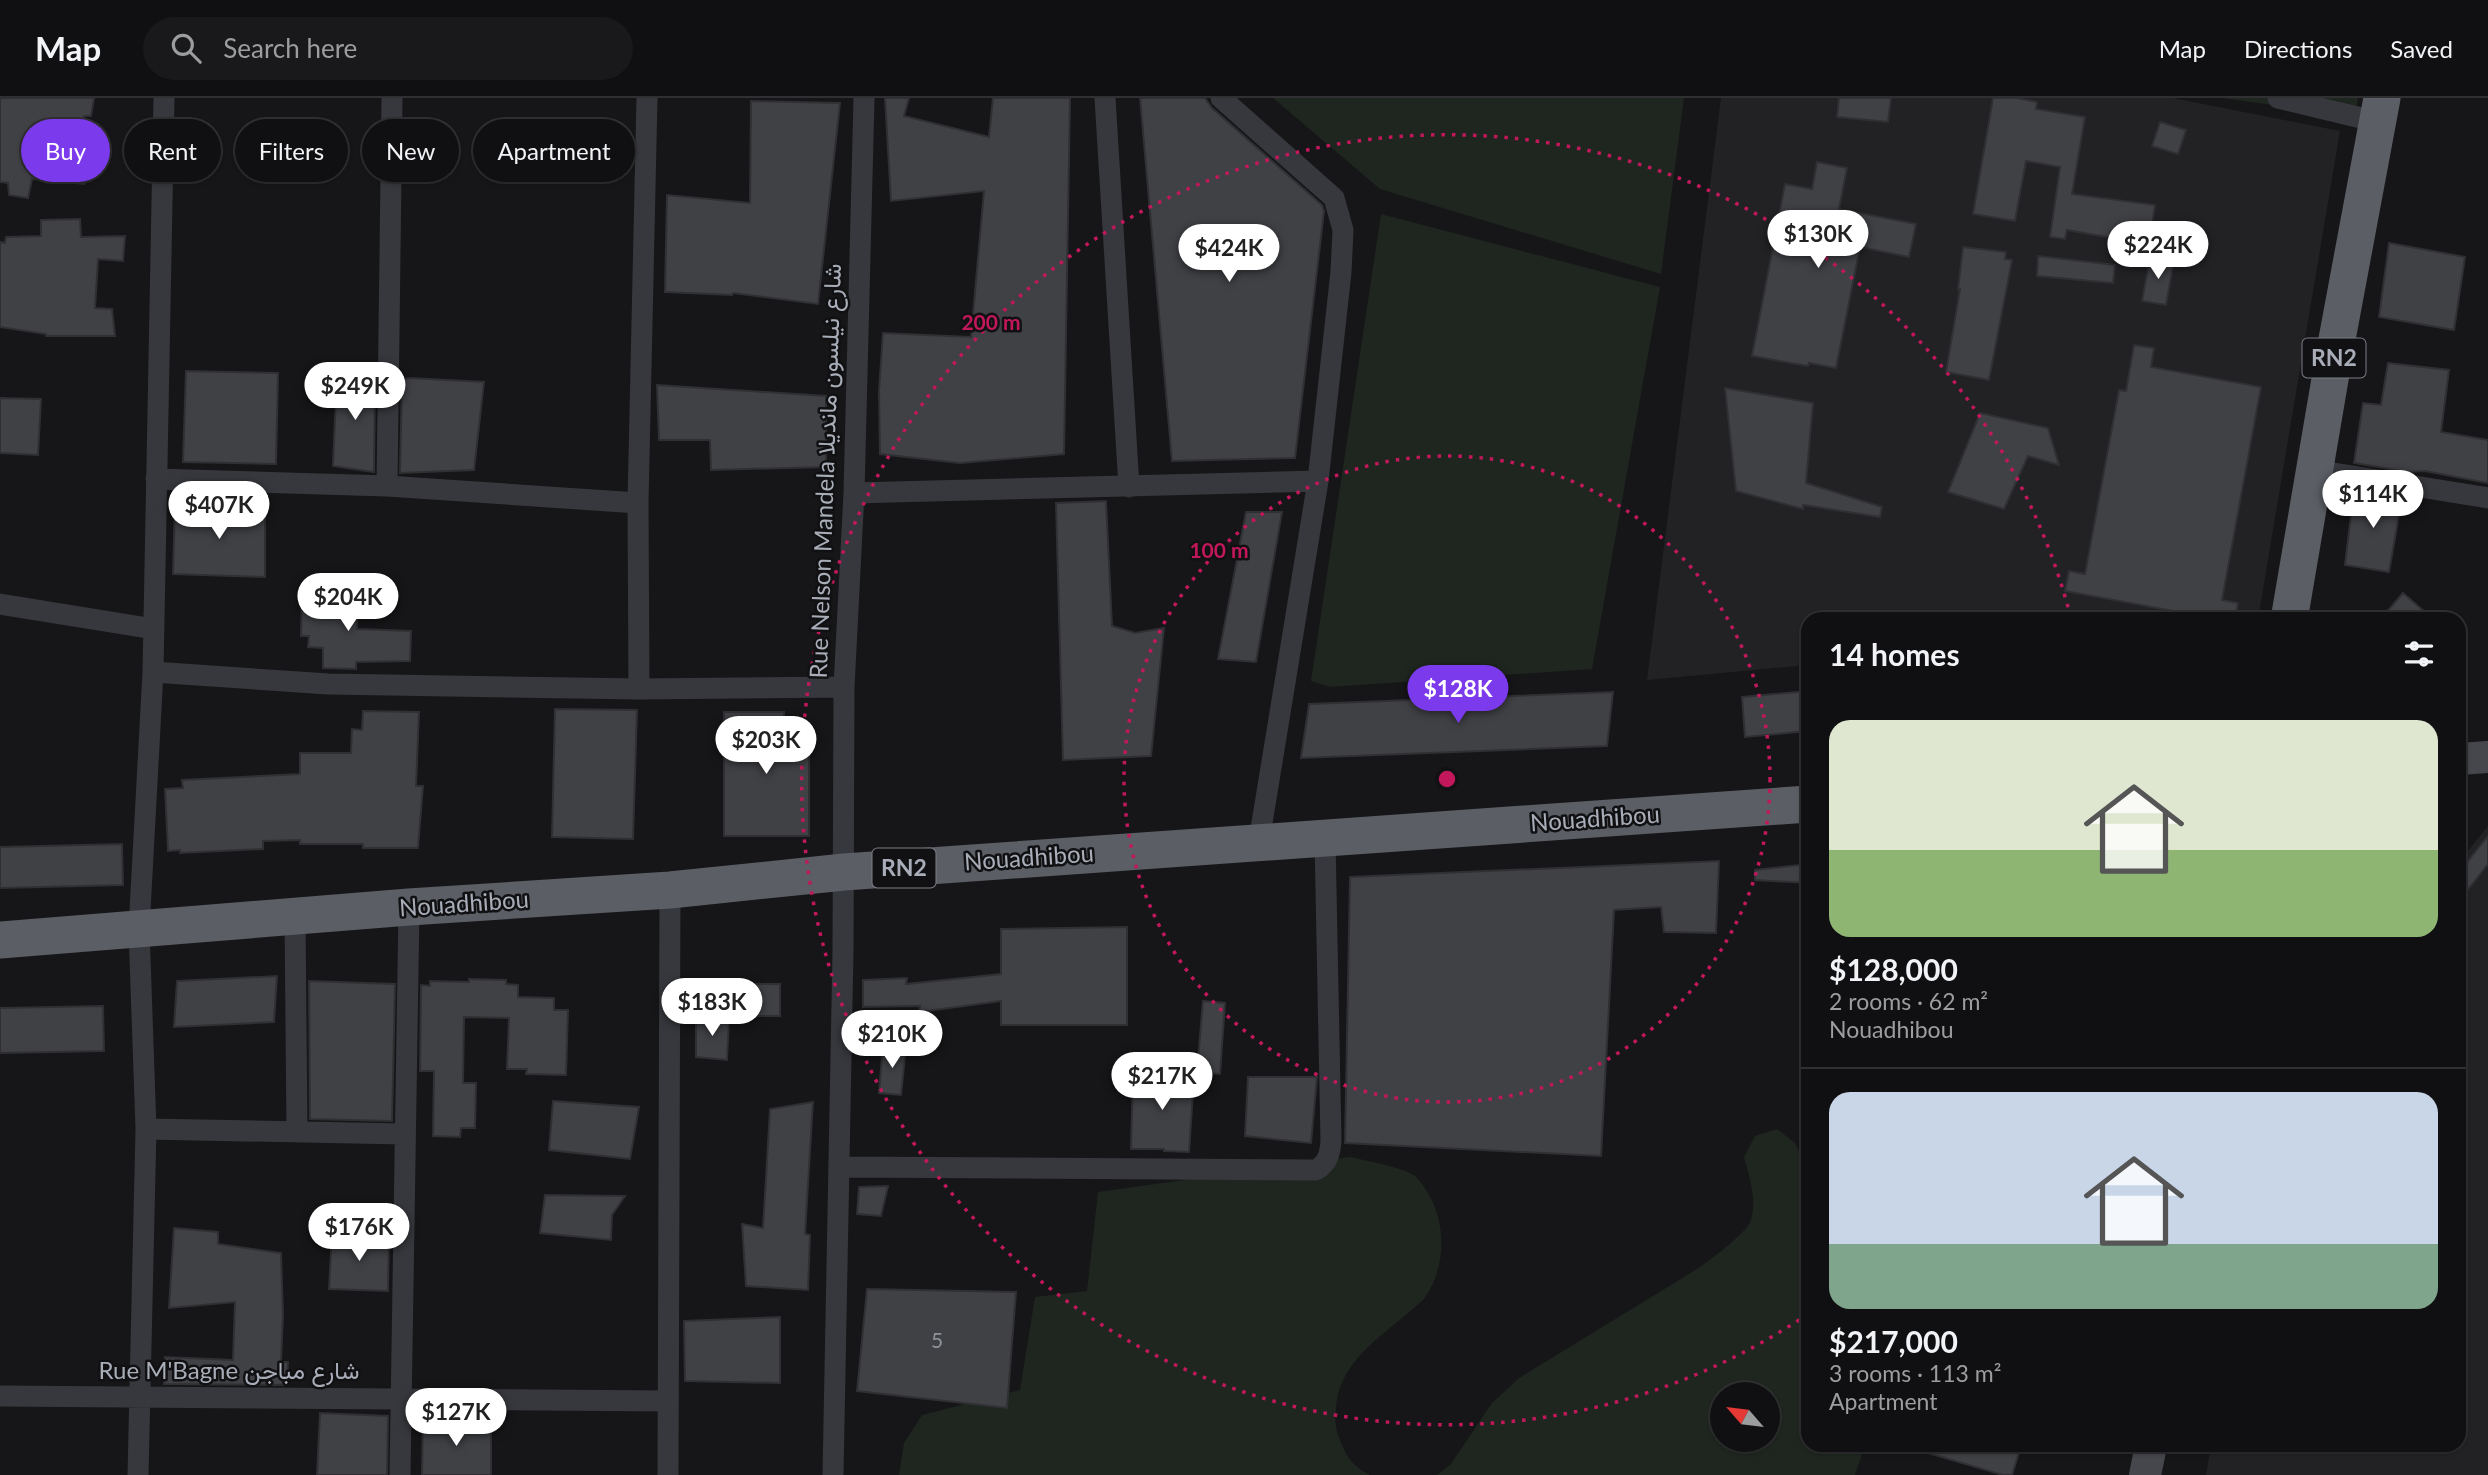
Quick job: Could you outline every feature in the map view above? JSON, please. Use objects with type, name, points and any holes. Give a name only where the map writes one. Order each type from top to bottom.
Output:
[{"type":"highway","name":"RN2","points":[[2290,612],[2380,110]]},
{"type":"highway","name":"Nouadhibou","points":[[0,940],[409,907],[670,890],[845,872],[1801,805]]},
{"type":"main road","points":[[2466,759],[2488,757]]},
{"type":"main road","points":[[2146,1475],[2150,1452]]},
{"type":"street","points":[[138,1475],[146,1129],[139,929],[153,672],[164,98]]},
{"type":"street","points":[[387,486],[392,98]]},
{"type":"street","points":[[639,689],[638,503],[647,98]]},
{"type":"street","name":"Rue Nelson Mandela شارع نيلسون مانديلا","points":[[834,1475],[845,872],[844,687],[854,493],[864,98]]},
{"type":"street","points":[[1105,98],[1129,487]]},
{"type":"street","points":[[1221,98],[1334,198],[1341,218],[1341,272],[1318,481],[1259,841]]},
{"type":"street","points":[[2278,98],[2380,110]]},
{"type":"street","points":[[2315,470],[2488,498]]},
{"type":"street","points":[[156,479],[387,486],[638,503]]},
{"type":"street","points":[[854,493],[1318,481]]},
{"type":"street","points":[[0,604],[154,629]]},
{"type":"street","points":[[153,672],[328,684],[639,689],[844,687]]},
{"type":"street","points":[[840,1167],[1316,1170],[1325,1165],[1330,1154],[1331,1141],[1325,839]]},
{"type":"street","points":[[668,1475],[670,890]]},
{"type":"street","points":[[400,1475],[409,907]]},
{"type":"street","points":[[295,917],[297,1132]]},
{"type":"street","points":[[146,1129],[405,1134]]},
{"type":"street","name":"Rue M'Bagne شارع مباجن","points":[[0,1396],[668,1401]]},
{"type":"shaded area","points":[[1273,98],[1684,98],[1661,274],[1380,189]]},
{"type":"shaded area","points":[[1721,98],[2173,98],[2340,131],[2259,612],[1801,612],[1801,666],[1647,680]]},
{"type":"shaded area","points":[[2222,98],[2358,98],[2355,116]]},
{"type":"shaded area","points":[[1381,214],[1660,287],[1592,669],[1330,687],[1311,681]]},
{"type":"shaded area","points":[[2488,826],[2488,1475],[2206,1475],[2210,1452],[2466,1452],[2466,853]]},
{"type":"shaded area","points":[[1777,1129],[1795,1143],[1801,1155],[1801,1452],[1863,1452],[1855,1475],[1437,1475],[1451,1464],[1492,1403],[1519,1378],[1718,1254],[1750,1222],[1752,1189],[1744,1157],[1755,1136]]},
{"type":"shaded area","points":[[1350,1157],[1395,1168],[1416,1177],[1434,1205],[1441,1237],[1438,1271],[1423,1300],[1361,1355],[1351,1366],[1338,1393],[1335,1419],[1338,1435],[1350,1459],[1370,1475],[899,1475],[904,1443],[922,1415],[1020,1390],[1035,1297],[1087,1291],[1098,1192]]},
{"type":"building","points":[[0,98],[94,98],[91,116],[84,116],[84,119],[21,119],[21,182],[31,182],[28,198],[9,195],[8,183],[0,182]]},
{"type":"building","points":[[885,98],[909,98],[904,116],[989,137],[993,98],[1070,98],[1064,454],[960,463],[880,454],[879,391],[883,333],[971,337],[984,191],[891,201]]},
{"type":"building","points":[[1140,98],[1205,98],[1212,108],[1322,205],[1324,211],[1295,458],[1172,461]]},
{"type":"building","points":[[1839,98],[1891,98],[1888,122],[1837,117]]},
{"type":"building","points":[[1993,98],[2017,98],[2037,102],[2036,109],[2085,117],[2072,194],[2155,205],[2151,232],[2119,228],[2118,239],[2067,230],[2065,239],[2050,237],[2060,167],[2026,161],[2015,221],[1973,214]]},
{"type":"building","points":[[751,101],[840,103],[818,304],[733,293],[665,292],[667,195],[750,203]]},
{"type":"building","points":[[2160,122],[2186,130],[2178,154],[2152,146]]},
{"type":"building","points":[[1817,162],[1847,168],[1839,209],[1916,224],[1909,257],[1860,247],[1836,368],[1752,356],[1785,184],[1812,189]]},
{"type":"building","points":[[80,219],[81,237],[125,236],[123,261],[98,259],[95,308],[112,309],[115,336],[46,336],[0,327],[0,242],[5,243],[6,237],[41,236],[41,220]]},
{"type":"building","points":[[2389,243],[2465,257],[2454,330],[2379,317]]},
{"type":"building","points":[[1963,247],[2006,252],[2005,259],[2012,260],[1989,380],[1946,372],[1960,289]]},
{"type":"building","points":[[2038,256],[2115,265],[2113,283],[2037,276]]},
{"type":"building","points":[[2150,257],[2174,261],[2166,305],[2142,301]]},
{"type":"building","points":[[2134,345],[2154,348],[2151,367],[2261,387],[2222,600],[2238,603],[2236,612],[2179,612],[2065,591],[2069,571],[2085,574],[2119,390],[2126,391]]},
{"type":"building","points":[[2388,363],[2449,370],[2441,432],[2488,440],[2488,483],[2425,471],[2407,472],[2354,463],[2363,403],[2381,405]]},
{"type":"building","points":[[186,371],[278,373],[276,464],[183,462]]},
{"type":"building","points":[[337,372],[375,376],[374,472],[333,466]]},
{"type":"building","points":[[402,379],[484,382],[474,470],[400,473]]},
{"type":"building","points":[[657,385],[826,396],[826,467],[711,470],[710,440],[659,440]]},
{"type":"building","points":[[1725,388],[1813,403],[1806,483],[1882,507],[1880,517],[1803,505],[1803,509],[1736,491]]},
{"type":"building","points":[[0,398],[41,399],[38,455],[0,453]]},
{"type":"building","points":[[1980,413],[2048,428],[2059,465],[2028,456],[2004,509],[1948,492]]},
{"type":"building","points":[[2354,490],[2402,497],[2389,572],[2345,565]]},
{"type":"building","points":[[1106,501],[1112,626],[1135,633],[1164,628],[1151,756],[1063,760],[1056,503]]},
{"type":"building","points":[[175,504],[265,507],[265,577],[173,574]]},
{"type":"building","points":[[1246,512],[1282,512],[1256,662],[1218,659]]},
{"type":"building","points":[[302,593],[358,593],[357,629],[411,631],[410,661],[356,662],[356,669],[323,668],[323,648],[308,647],[309,636],[301,636]]},
{"type":"building","points":[[2403,593],[2425,612],[2387,612]]},
{"type":"building","points":[[1613,692],[1607,746],[1301,758],[1309,704]]},
{"type":"building","points":[[1801,692],[1801,732],[1745,737],[1742,697]]},
{"type":"building","points":[[555,709],[637,710],[633,839],[552,837]]},
{"type":"building","points":[[363,711],[419,712],[416,786],[423,786],[418,848],[363,848],[363,844],[300,844],[300,840],[263,841],[263,849],[180,853],[180,850],[168,851],[165,789],[183,788],[182,780],[300,774],[300,753],[351,753],[352,729],[362,730]]},
{"type":"building","points":[[724,712],[784,712],[784,720],[791,719],[791,727],[809,727],[809,836],[724,836]]},
{"type":"building","points":[[2488,836],[2488,864],[2466,892],[2466,863]]},
{"type":"building","points":[[122,844],[123,885],[0,888],[0,847]]},
{"type":"building","points":[[1719,861],[1716,933],[1664,932],[1661,907],[1614,910],[1601,1156],[1345,1143],[1350,877]]},
{"type":"building","points":[[1801,865],[1801,883],[1755,880],[1755,870]]},
{"type":"building","points":[[1127,927],[1127,1025],[1001,1025],[1001,1001],[919,1012],[920,1006],[863,1007],[863,980],[907,978],[906,984],[1001,974],[1001,929]]},
{"type":"building","points":[[277,976],[274,1022],[174,1027],[177,981]]},
{"type":"building","points":[[469,979],[506,980],[506,984],[518,985],[518,997],[554,998],[554,1010],[568,1010],[566,1075],[526,1074],[527,1069],[507,1069],[509,1018],[464,1017],[463,1083],[476,1083],[475,1128],[461,1128],[460,1137],[433,1136],[434,1071],[420,1071],[421,985],[430,986],[430,981],[469,982]]},
{"type":"building","points":[[309,981],[395,984],[392,1121],[310,1119]]},
{"type":"building","points":[[720,984],[780,984],[780,1016],[719,1016]]},
{"type":"building","points":[[1203,1001],[1225,1003],[1220,1074],[1197,1072]]},
{"type":"building","points":[[103,1006],[104,1051],[0,1053],[0,1008]]},
{"type":"building","points":[[696,1017],[729,1018],[727,1060],[696,1057]]},
{"type":"building","points":[[883,1045],[906,1047],[901,1095],[879,1093]]},
{"type":"building","points":[[1133,1074],[1194,1077],[1189,1152],[1131,1149]]},
{"type":"building","points":[[1248,1077],[1317,1077],[1311,1143],[1245,1136]]},
{"type":"building","points":[[553,1101],[639,1107],[630,1159],[549,1150]]},
{"type":"building","points":[[813,1102],[805,1234],[810,1235],[808,1290],[746,1286],[742,1224],[763,1228],[770,1109]]},
{"type":"building","points":[[888,1186],[881,1216],[857,1214],[859,1187]]},
{"type":"building","points":[[545,1195],[625,1196],[612,1215],[611,1240],[540,1233]]},
{"type":"building","points":[[174,1228],[218,1232],[218,1244],[281,1253],[281,1362],[288,1362],[287,1385],[164,1384],[165,1357],[233,1360],[235,1302],[169,1308]]},
{"type":"building","points":[[332,1235],[389,1238],[388,1291],[329,1289]]},
{"type":"building","points":[[867,1289],[1016,1292],[1007,1408],[857,1391]]},
{"type":"building","points":[[780,1317],[780,1383],[685,1381],[684,1321]]},
{"type":"building","points":[[320,1413],[388,1416],[387,1475],[317,1475]]},
{"type":"building","points":[[423,1419],[491,1422],[491,1475],[422,1475]]},
{"type":"building","points":[[1925,1452],[2019,1452],[2012,1475],[2003,1475]]}]
